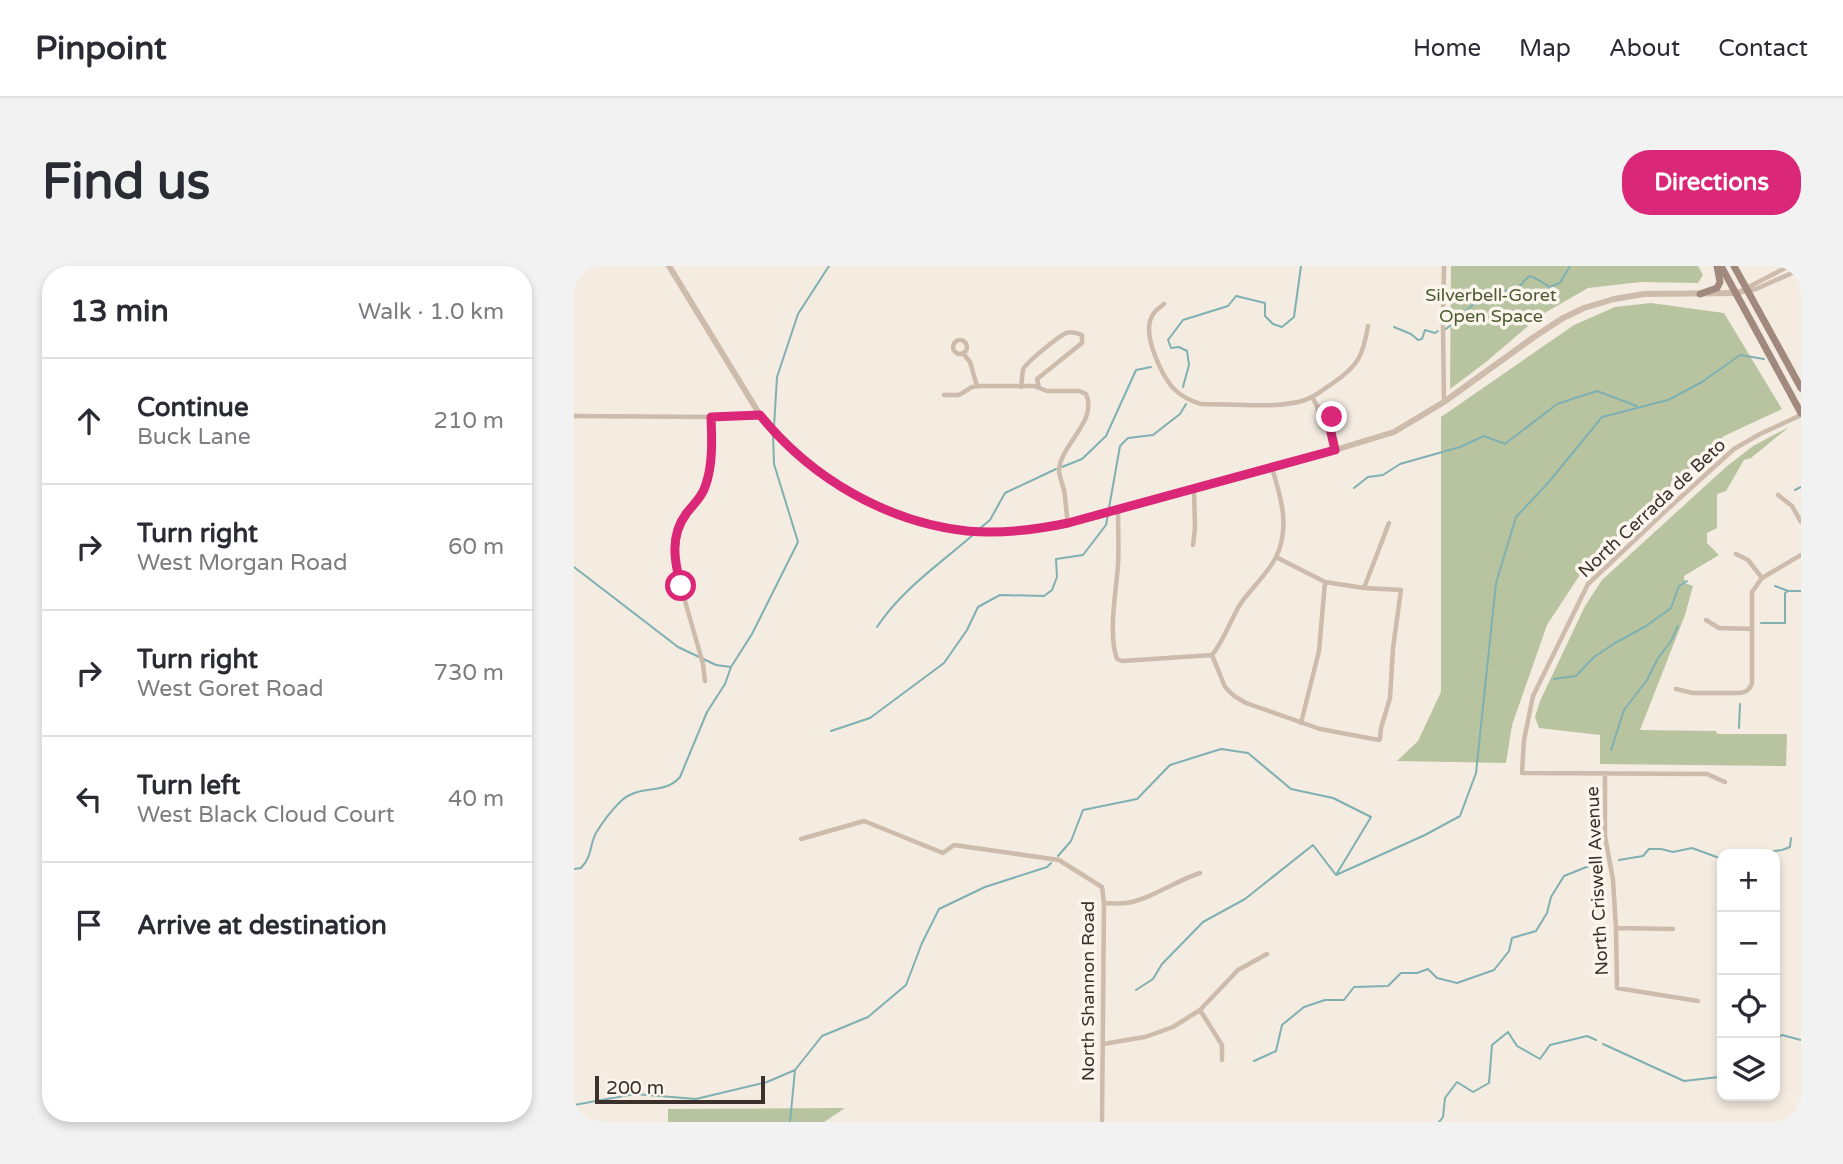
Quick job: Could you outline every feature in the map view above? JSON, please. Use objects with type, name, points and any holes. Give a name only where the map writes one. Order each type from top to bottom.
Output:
[{"type":"main road","points":[[1719,266],[1801,414]]},
{"type":"main road","points":[[1699,294],[1717,288],[1720,282],[1719,266]]},
{"type":"main road","points":[[1734,266],[1801,388]]},
{"type":"street","points":[[669,266],[760,415],[778,437],[830,480],[852,494],[918,521],[967,531],[1026,531],[1068,523],[1394,432],[1444,402],[1563,318],[1584,308],[1644,294],[1736,293],[1800,269]]},
{"type":"street","points":[[1444,266],[1444,402]]},
{"type":"street","points":[[1747,289],[1788,266]]},
{"type":"street","points":[[1164,304],[1150,320],[1150,342],[1154,353],[1172,387],[1191,401],[1201,404],[1284,404],[1312,397],[1353,368],[1363,352],[1368,326]]},
{"type":"street","points":[[1021,387],[1023,369],[1028,362],[1067,332],[1082,335],[1082,342],[1037,379],[1039,388]]},
{"type":"street","points":[[963,353],[970,362],[977,386]]},
{"type":"street","points":[[944,395],[959,395],[977,386],[1034,386],[1086,394],[1089,401],[1087,412],[1059,470],[1068,523]]},
{"type":"street","points":[[1312,397],[1322,427],[1330,428]]},
{"type":"street","points":[[1317,406],[1334,419],[1330,428],[1335,450]]},
{"type":"street","name":"North Cerrada de Beto","points":[[1605,773],[1522,773],[1524,740],[1533,696],[1588,584],[1734,449],[1801,414]]},
{"type":"street","points":[[574,416],[760,415]]},
{"type":"street","points":[[1320,421],[1323,416],[1328,415]]},
{"type":"street","points":[[705,681],[703,664],[675,566],[673,544],[682,519],[705,489],[712,453],[711,417]]},
{"type":"street","points":[[1118,510],[1118,561],[1113,624],[1117,659],[1122,661],[1212,655],[1221,645],[1240,604],[1276,557],[1282,537],[1284,509],[1272,468]]},
{"type":"street","points":[[1193,545],[1194,490]]},
{"type":"street","points":[[1778,495],[1792,506],[1801,522]]},
{"type":"street","points":[[1364,588],[1389,523]]},
{"type":"street","points":[[1736,554],[1748,560],[1762,578]]},
{"type":"street","points":[[1676,689],[1693,693],[1743,693],[1749,689],[1752,683],[1752,592],[1762,578],[1801,555]]},
{"type":"street","points":[[1212,655],[1225,687],[1247,703],[1320,729],[1379,740],[1390,698],[1401,590],[1325,582],[1276,557]]},
{"type":"street","points":[[1301,723],[1319,651],[1325,582]]},
{"type":"street","points":[[1706,620],[1719,628],[1752,629]]},
{"type":"street","points":[[1605,773],[1707,774],[1725,782]]},
{"type":"street","name":"North Criswell Avenue","points":[[1605,773],[1605,836],[1613,880],[1618,988],[1698,1002]]},
{"type":"street","name":"North Shannon Road","points":[[801,839],[864,821],[943,853],[954,845],[1059,860],[1102,887],[1102,1122]]},
{"type":"street","points":[[1104,903],[1127,903],[1200,873]]},
{"type":"street","points":[[1616,928],[1673,929]]},
{"type":"street","points":[[1102,1044],[1145,1037],[1173,1027],[1200,1010],[1238,970],[1267,954]]},
{"type":"street","points":[[1200,1010],[1222,1045],[1222,1060]]},
{"type":"green space","name":"Silverbell-Goret Open Space","points":[[1451,266],[1698,266],[1703,275],[1698,283],[1641,282],[1588,288],[1541,315],[1450,389]]},
{"type":"green space","points":[[1651,303],[1724,313],[1782,409],[1724,436],[1587,564],[1547,625],[1512,725],[1506,763],[1397,761],[1418,741],[1441,692],[1441,417],[1574,325],[1615,307]]},
{"type":"green space","points":[[1789,427],[1751,458],[1744,460],[1726,491],[1717,494],[1717,528],[1707,533],[1707,543],[1719,555],[1684,576],[1685,583],[1693,586],[1685,615],[1640,730],[1787,734],[1786,766],[1600,764],[1600,735],[1539,728],[1535,717],[1540,701],[1585,606],[1602,580],[1726,467],[1753,446]]},
{"type":"green space","points":[[845,1108],[824,1122],[668,1122],[668,1109]]},
{"type":"waterway","points":[[774,427],[777,377],[798,314],[829,266]]},
{"type":"waterway","points":[[1183,387],[1189,365],[1187,351],[1179,347],[1171,348],[1168,340],[1183,320],[1228,306],[1236,296],[1265,303],[1265,316],[1273,324],[1282,327],[1294,317],[1301,266]]},
{"type":"waterway","points":[[1446,329],[1477,301],[1487,300],[1493,290],[1515,291],[1529,276],[1550,287],[1560,283],[1570,266]]},
{"type":"waterway","points":[[1394,327],[1418,340],[1422,339],[1425,330],[1435,333],[1438,331]]},
{"type":"waterway","points":[[1058,856],[1071,841],[1083,810],[1137,799],[1170,765],[1221,749],[1248,753],[1291,789],[1333,798],[1371,817],[1336,875],[1425,835],[1460,816],[1476,773],[1496,583],[1516,517],[1602,417],[1668,400],[1702,382],[1740,355],[1764,359]]},
{"type":"waterway","points":[[1062,467],[1082,459],[1106,436],[1136,370],[1151,367]]},
{"type":"waterway","points":[[1354,488],[1368,477],[1383,475],[1400,464],[1460,447],[1484,436],[1505,444],[1557,404],[1597,391],[1637,406]]},
{"type":"waterway","points":[[1109,508],[1120,446],[1128,438],[1153,435],[1180,414],[1186,404]]},
{"type":"waterway","points":[[574,567],[678,647],[716,665],[731,667],[752,634],[798,542],[774,464],[773,433]]},
{"type":"waterway","points":[[978,530],[990,520],[1005,493],[1056,469]]},
{"type":"waterway","points":[[1795,490],[1801,487]]},
{"type":"waterway","points":[[831,731],[870,718],[944,663],[967,630],[978,607],[1000,595],[1044,596],[1052,590],[1057,577],[1056,559],[1083,555],[1106,525],[1108,514]]},
{"type":"waterway","points":[[877,627],[910,589],[974,534]]},
{"type":"waterway","points":[[1554,679],[1576,676],[1594,657],[1671,608],[1679,586],[1687,581]]},
{"type":"waterway","points":[[1775,586],[1788,591],[1801,591]]},
{"type":"waterway","points":[[1761,623],[1785,623],[1785,593],[1788,591]]},
{"type":"waterway","points":[[1611,750],[1624,710],[1647,680],[1678,626]]},
{"type":"waterway","points":[[574,869],[581,868],[585,863],[596,833],[620,802],[635,793],[667,786],[680,777],[707,712],[725,684],[731,667]]},
{"type":"waterway","points":[[1739,728],[1740,704]]},
{"type":"waterway","points":[[1780,850],[1790,847],[1791,838]]},
{"type":"waterway","points":[[1136,990],[1153,979],[1162,964],[1203,922],[1245,899],[1313,845],[1336,875]]},
{"type":"waterway","points":[[1619,860],[1643,856],[1649,849],[1673,852],[1692,848],[1717,857]]},
{"type":"waterway","points":[[1254,1061],[1276,1051],[1282,1025],[1304,1007],[1325,1000],[1344,1000],[1354,987],[1388,986],[1401,973],[1417,973],[1428,969],[1437,978],[1457,983],[1494,970],[1509,951],[1512,938],[1536,931],[1564,876],[1599,862]]},
{"type":"waterway","points":[[790,1122],[795,1070],[822,1036],[868,1017],[906,985],[939,909],[985,887],[1047,867],[1051,863]]},
{"type":"waterway","points":[[1439,1122],[1443,1117],[1445,1098],[1457,1082],[1473,1092],[1489,1083],[1492,1045],[1508,1032],[1517,1046],[1540,1059],[1550,1045],[1587,1036],[1596,1040]]},
{"type":"waterway","points":[[1778,1038],[1782,1035],[1801,1040]]},
{"type":"waterway","points":[[1603,1044],[1684,1081],[1717,1077]]},
{"type":"waterway","points":[[574,1105],[635,1094],[696,1099],[767,1082],[795,1070]]},
{"type":"route","points":[[681,586],[675,566],[673,544],[682,519],[705,489],[712,453],[711,417],[760,415],[778,437],[830,480],[852,494],[918,521],[967,531],[994,532],[1026,531],[1068,523],[1335,450],[1330,428],[1334,422],[1332,417]]}]
